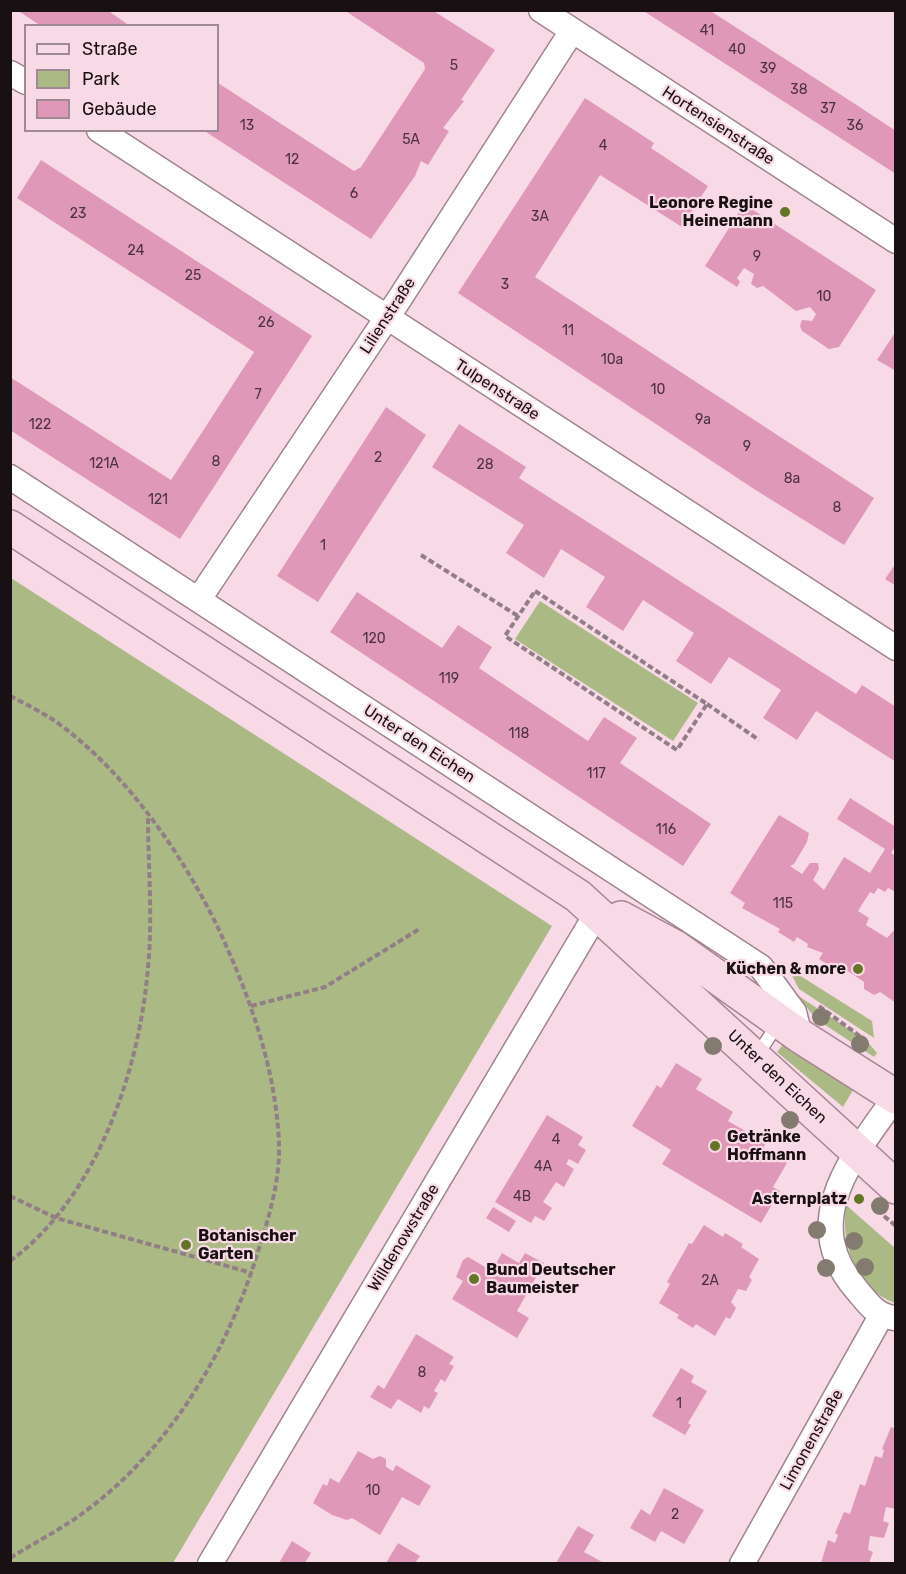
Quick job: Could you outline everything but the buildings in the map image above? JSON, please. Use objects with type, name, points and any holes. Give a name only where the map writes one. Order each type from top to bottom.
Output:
[{"type":"main road","name":"Unter den Eichen","points":[[10,528],[587,904],[675,947],[790,1028],[895,1097]]},
{"type":"main road","name":"Unter den Eichen","points":[[587,904],[896,1187]]},
{"type":"street","name":"Hortensienstraße","points":[[541,10],[896,241]]},
{"type":"street","name":"Lilienstraße","points":[[199,599],[386,319],[572,31]]},
{"type":"street","points":[[10,73],[24,81]]},
{"type":"street","name":"Tulpenstraße","points":[[102,132],[386,319],[896,648]]},
{"type":"street","name":"Unter den Eichen","points":[[10,477],[760,967],[794,1012],[790,1028]]},
{"type":"street","name":"Willdenowstraße","points":[[210,1563],[587,904]]},
{"type":"street","points":[[888,1317],[850,1283],[839,1261],[833,1240],[832,1210],[837,1187],[857,1151],[895,1097]]},
{"type":"street","name":"Limonenstraße","points":[[742,1563],[888,1317]]},
{"type":"lane","points":[[756,1057],[790,1028]]},
{"type":"path","points":[[421,555],[518,616]]},
{"type":"path","points":[[707,705],[677,750],[505,636],[535,591],[707,705],[759,740]]},
{"type":"path","points":[[10,696],[53,720],[122,780],[195,883],[233,962],[250,1006],[272,1078],[279,1146],[272,1208],[252,1273],[235,1317],[206,1375],[162,1436],[110,1491],[91,1506],[10,1558]]},
{"type":"path","points":[[10,1261],[56,1218],[87,1172],[124,1087],[139,1028],[149,966],[148,815]]},
{"type":"path","points":[[250,1006],[325,987],[421,928]]},
{"type":"path","points":[[812,1003],[852,1028],[866,1042]]},
{"type":"path","points":[[10,1196],[56,1218],[252,1273]]},
{"type":"green space","name":"Botanischer Garten","points":[[11,578],[552,926],[173,1563],[11,1563]]},
{"type":"green space","points":[[540,601],[698,703],[673,741],[515,639]]},
{"type":"green space","points":[[791,970],[872,1021],[874,1038],[799,989]]},
{"type":"green space","points":[[797,995],[866,1040],[877,1053],[874,1057],[816,1019]]},
{"type":"green space","points":[[784,1043],[853,1090],[843,1107],[777,1052]]},
{"type":"green space","points":[[846,1205],[895,1248],[895,1303],[870,1287],[854,1263],[846,1234]]},
{"type":"place","name":"Leonore Regine Heinemann","points":[[785,212]]},
{"type":"place","name":"Küchen & more","points":[[858,969]]},
{"type":"place","name":"Getränke Hoffmann","points":[[715,1146]]},
{"type":"place","name":"Asternplatz","points":[[859,1199]]},
{"type":"place","name":"Botanischer Garten","points":[[186,1245]]},
{"type":"place","name":"Bund Deutscher Baumeister","points":[[474,1279]]}]
